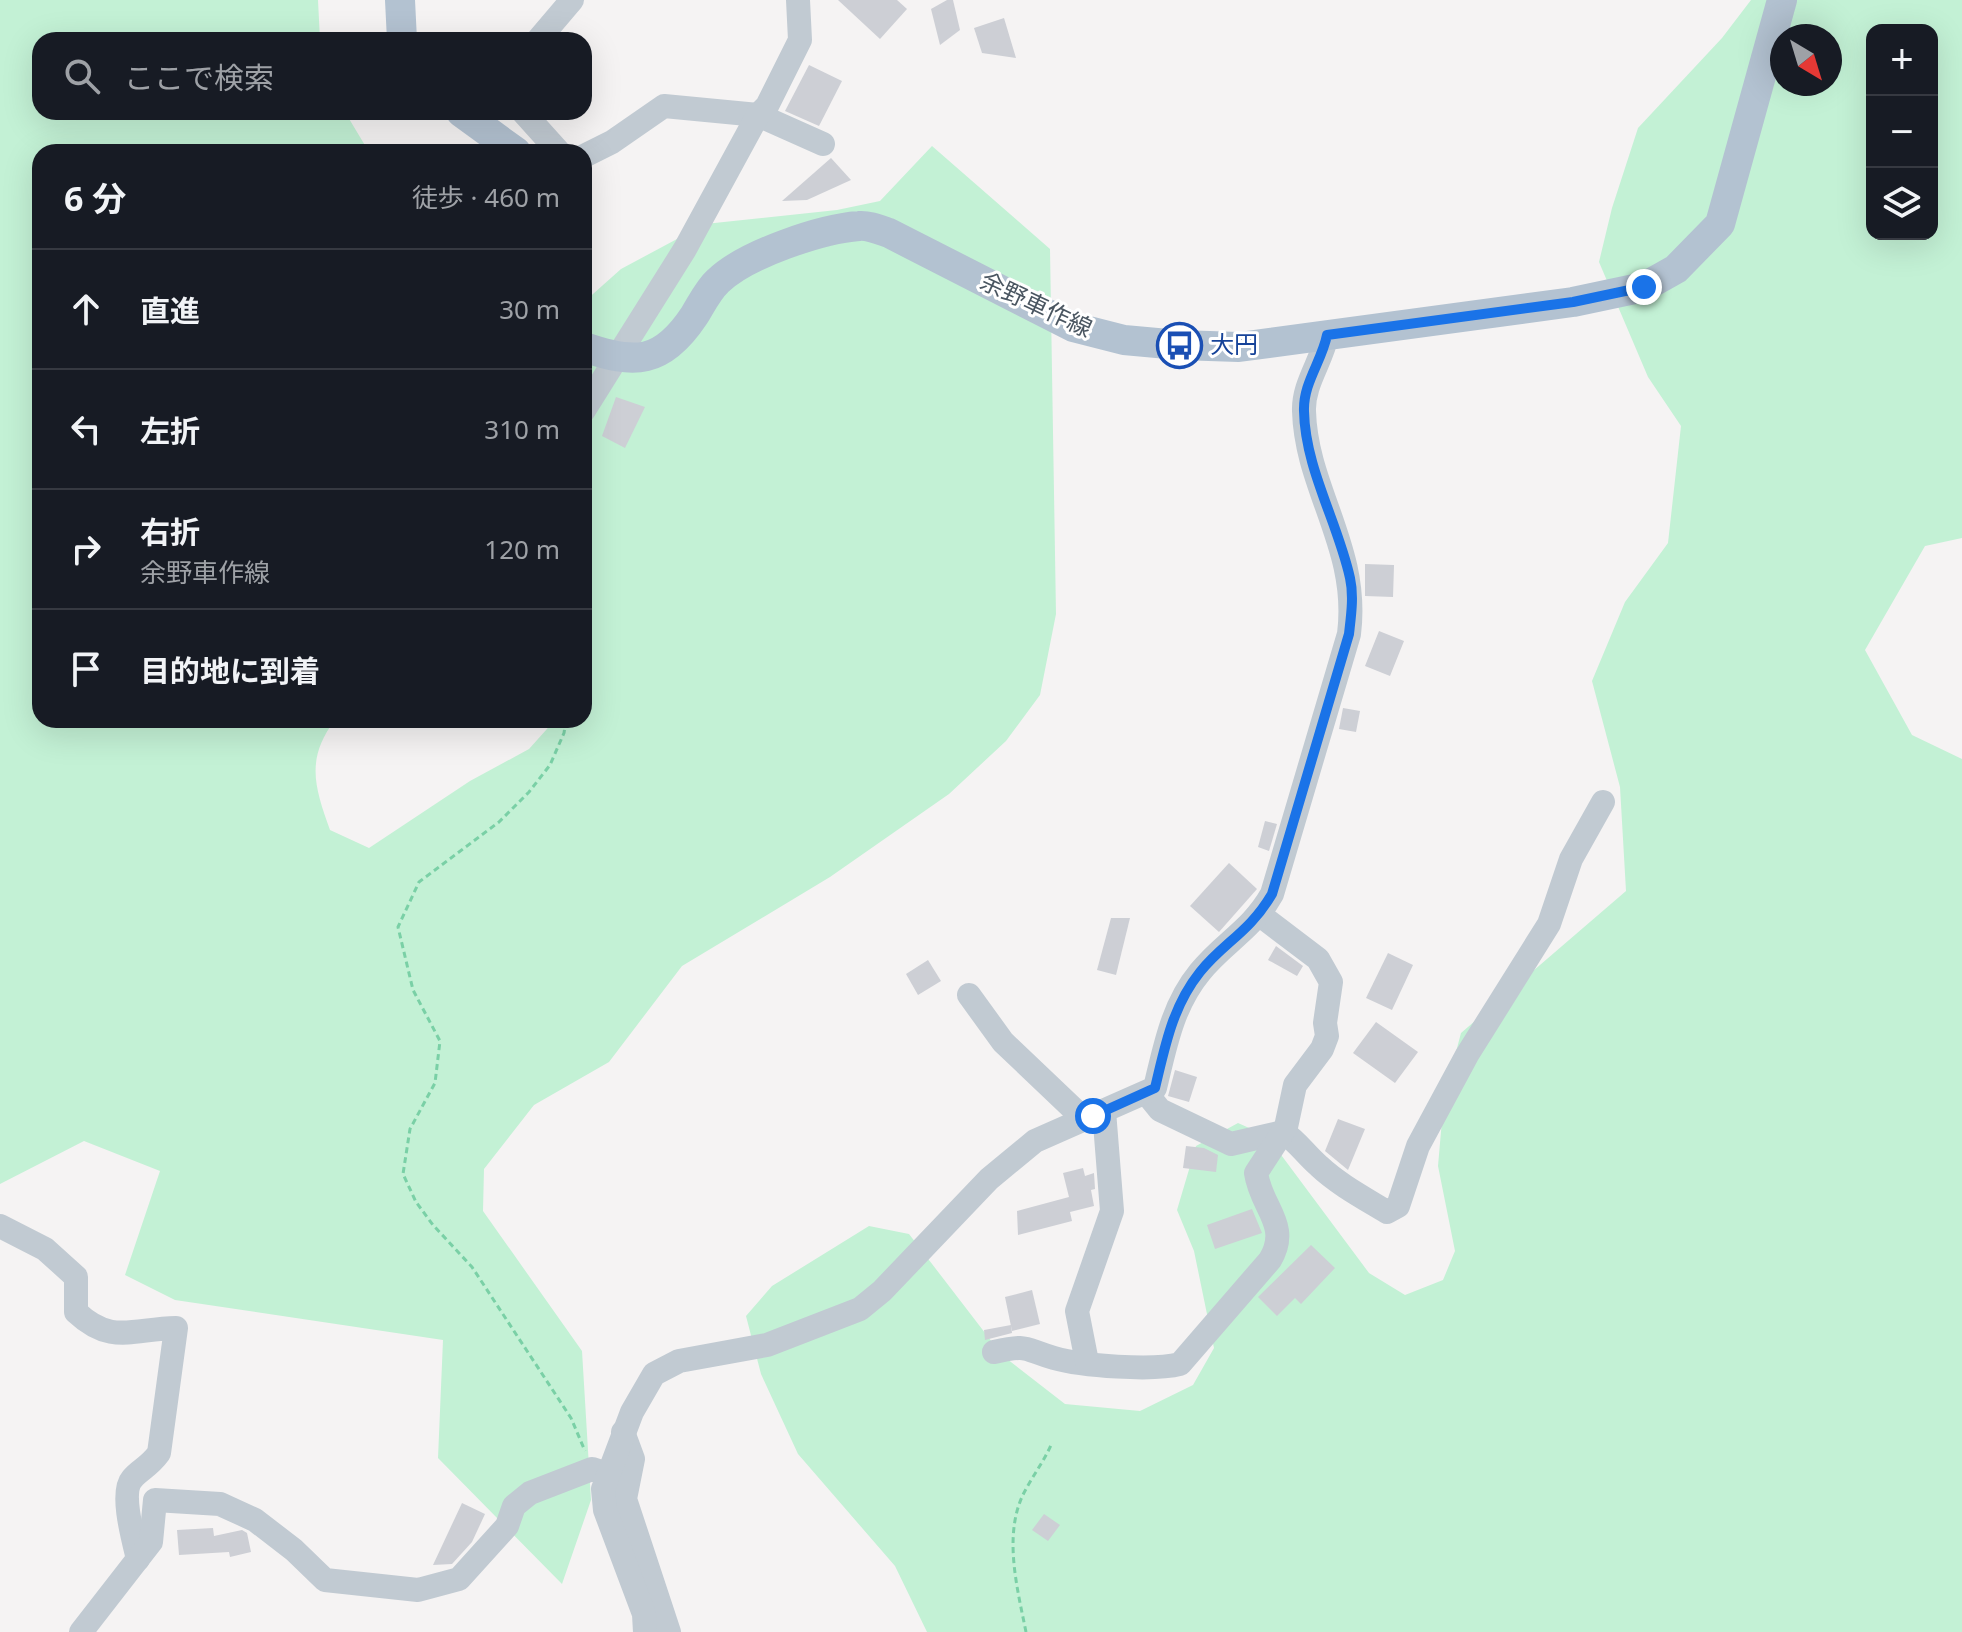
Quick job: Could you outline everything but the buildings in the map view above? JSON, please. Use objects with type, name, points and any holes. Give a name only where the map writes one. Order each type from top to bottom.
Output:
[{"type":"main road","points":[[400,0],[402,32]]},
{"type":"main road","name":"余野車作線","points":[[592,349],[634,360],[664,351],[686,328],[716,283],[741,262],[790,243],[861,225],[889,233],[1073,327],[1124,340],[1239,347],[1573,302],[1644,287],[1676,269],[1720,224],[1782,0]]},
{"type":"main road","points":[[472,120],[505,144]]},
{"type":"street","points":[[545,32],[572,0]]},
{"type":"street","points":[[592,396],[685,249],[758,115],[767,106],[800,40],[798,0]]},
{"type":"street","points":[[592,152],[664,106],[758,115],[823,144]]},
{"type":"street","points":[[530,120],[552,144]]},
{"type":"street","points":[[645,1632],[644,1614],[605,1510],[600,1472],[643,1388],[662,1370],[679,1361],[767,1345],[860,1309],[882,1291],[989,1179],[1035,1141],[1155,1088],[1174,1013],[1187,991],[1202,970],[1260,915],[1272,894],[1351,621],[1351,580],[1307,440],[1304,410],[1306,388],[1324,351],[1327,335]]},
{"type":"street","points":[[1147,1094],[1160,1110],[1231,1144],[1283,1132],[1302,1145],[1317,1165],[1368,1201],[1387,1212],[1398,1206],[1418,1146],[1467,1055],[1549,924],[1571,859],[1603,802]]},
{"type":"street","points":[[994,1352],[1023,1345],[1055,1358],[1087,1362],[1160,1369],[1180,1364],[1193,1353],[1279,1245],[1278,1229],[1256,1173],[1283,1132],[1295,1085],[1313,1065],[1327,1036],[1325,1023],[1331,982],[1318,959],[1260,915]]},
{"type":"street","points":[[969,995],[1003,1042],[1094,1116],[1112,1211],[1077,1311],[1087,1362]]},
{"type":"street","points":[[0,1226],[45,1249],[76,1277],[76,1312],[91,1326],[110,1334],[176,1328],[159,1453],[147,1469],[131,1479],[127,1490],[138,1559]]},
{"type":"street","points":[[623,1432],[633,1459],[625,1499],[669,1632]]},
{"type":"street","points":[[81,1632],[151,1542],[155,1500],[220,1504],[255,1520],[294,1550],[325,1580],[418,1590],[459,1579],[507,1526],[514,1506],[530,1493],[600,1472]]},
{"type":"path","points":[[565,728],[550,765],[529,792],[499,822],[419,882],[398,927],[413,990],[440,1041],[435,1083],[410,1129],[403,1174],[416,1202],[472,1267],[571,1418],[600,1472]]},
{"type":"path","points":[[1026,1632],[1013,1544],[1017,1511],[1026,1488],[1037,1475],[1051,1445]]},
{"type":"green space","points":[[0,0],[318,0],[320,32],[32,32],[32,120],[350,120],[364,144],[32,144],[32,728],[330,728],[316,761],[320,801],[330,830],[369,848],[470,781],[529,749],[548,728],[592,728],[592,295],[621,269],[705,224],[837,210],[880,201],[932,146],[1050,249],[1056,614],[1040,695],[1006,741],[949,794],[830,877],[682,966],[609,1062],[534,1105],[484,1169],[483,1211],[582,1351],[591,1500],[562,1584],[438,1458],[443,1340],[175,1300],[125,1275],[160,1171],[84,1141],[0,1184]]},
{"type":"green space","points":[[1751,0],[1962,0],[1962,538],[1925,546],[1865,650],[1912,735],[1962,759],[1962,1632],[927,1632],[895,1566],[798,1454],[761,1374],[746,1316],[772,1286],[869,1226],[909,1234],[1002,1355],[1065,1404],[1140,1411],[1193,1385],[1214,1348],[1194,1251],[1177,1210],[1196,1146],[1238,1123],[1267,1136],[1369,1273],[1405,1295],[1443,1280],[1455,1251],[1438,1166],[1444,1097],[1461,1033],[1626,891],[1620,787],[1592,681],[1625,602],[1668,543],[1681,426],[1648,377],[1599,262],[1612,208],[1638,128],[1722,38]]},
{"type":"place","name":"大円","points":[[1179,345]]},
{"type":"route","points":[[1093,1116],[1155,1088],[1174,1013],[1187,991],[1202,970],[1249,928],[1272,894],[1349,634],[1352,608],[1351,580],[1307,440],[1304,410],[1306,388],[1324,351],[1327,335],[1573,302],[1644,287]]}]
